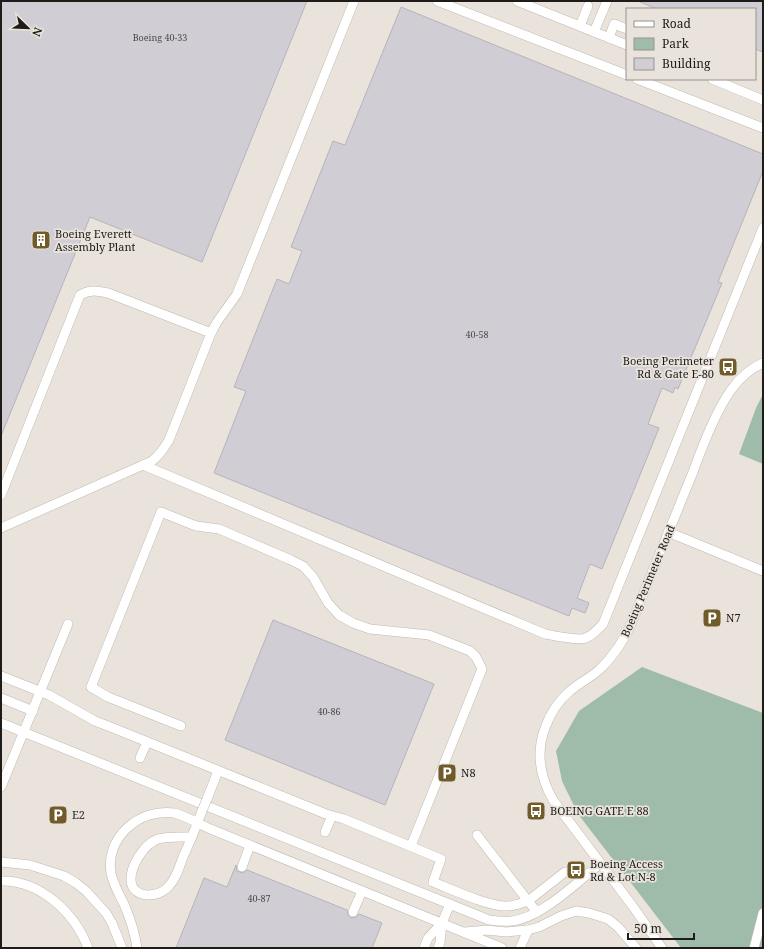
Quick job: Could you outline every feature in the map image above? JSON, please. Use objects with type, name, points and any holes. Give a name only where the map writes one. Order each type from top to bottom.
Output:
[{"type":"street","points":[[1,528],[143,465],[157,457],[169,440],[216,322],[238,294],[354,1]]},
{"type":"street","points":[[437,1],[626,75]]},
{"type":"street","points":[[517,1],[626,45]]},
{"type":"street","points":[[594,32],[607,1]]},
{"type":"street","points":[[580,26],[588,6]]},
{"type":"street","points":[[609,38],[614,24],[626,29]]},
{"type":"street","points":[[640,80],[763,128]]},
{"type":"street","points":[[714,80],[763,100]]},
{"type":"street","points":[[143,465],[545,634],[568,638],[586,638],[603,624],[763,228]]},
{"type":"street","points":[[1,495],[80,295],[94,291],[108,293],[211,333]]},
{"type":"street","name":"Boeing Perimeter Road","points":[[662,948],[548,792],[541,771],[541,738],[548,719],[561,700],[570,691],[598,671],[619,648],[634,619],[698,458],[726,398],[740,379],[757,365],[763,363]]},
{"type":"street","points":[[181,726],[108,697],[92,688],[161,512],[196,526],[219,529],[303,566],[313,577],[328,603],[339,615],[353,623],[370,629],[429,635],[470,651],[476,657],[482,669],[411,846]]},
{"type":"street","points":[[668,532],[763,571]]},
{"type":"street","points":[[1,788],[68,624]]},
{"type":"street","points":[[1,676],[49,695],[95,721],[218,771],[442,858],[432,882],[490,904],[505,906],[517,905],[528,901],[565,872]]},
{"type":"street","points":[[1,698],[32,711]]},
{"type":"street","points":[[1,723],[489,920],[502,922],[511,921],[525,918],[537,912],[548,906],[600,864]]},
{"type":"street","points":[[140,758],[147,742]]},
{"type":"street","points":[[192,838],[168,837],[157,840],[147,846],[134,866],[131,881],[132,886],[142,895],[150,896],[162,892],[174,879],[192,838],[218,771]]},
{"type":"street","points":[[137,948],[130,921],[113,882],[111,873],[111,858],[116,842],[131,824],[144,816],[160,813],[176,814],[502,948]]},
{"type":"street","points":[[325,832],[332,816]]},
{"type":"street","points":[[477,835],[537,912]]},
{"type":"street","points":[[242,867],[250,845]]},
{"type":"street","points":[[1,862],[30,865],[64,876],[76,883],[86,891],[106,913],[112,923],[122,948]]},
{"type":"street","points":[[1,881],[10,881],[25,885],[49,897],[70,918],[82,934],[88,948]]},
{"type":"street","points":[[353,912],[362,891]]},
{"type":"street","points":[[438,948],[442,924],[450,904]]},
{"type":"street","points":[[464,933],[487,930],[506,932],[528,930],[539,927],[560,916],[576,911],[589,913],[608,919],[618,926],[636,948]]},
{"type":"street","points":[[754,948],[763,913]]},
{"type":"street","points":[[424,948],[428,938],[442,924]]},
{"type":"street","points":[[520,948],[528,930]]},
{"type":"green space","points":[[763,394],[763,464],[739,454],[756,408]]},
{"type":"green space","points":[[642,667],[763,713],[763,948],[681,948],[578,814],[562,781],[556,751],[579,711]]},
{"type":"building","name":"Boeing Everett Assembly Plant","points":[[1,1],[307,1],[202,262],[90,217],[1,436]]},
{"type":"building","points":[[638,1],[763,1],[763,52],[756,49],[756,8],[655,8]]},
{"type":"building","points":[[401,7],[763,154],[763,171],[718,282],[722,283],[678,389],[675,387],[673,393],[662,388],[648,424],[659,428],[602,569],[590,564],[577,598],[589,603],[585,613],[572,608],[569,616],[214,473],[246,391],[234,387],[277,279],[289,284],[302,251],[291,247],[333,141],[345,145]]},
{"type":"building","points":[[273,620],[434,684],[385,805],[225,740]]},
{"type":"building","points":[[236,865],[237,871],[243,873],[247,870],[347,910],[348,915],[351,918],[356,917],[359,914],[382,923],[372,948],[176,948],[204,878],[227,887]]},
{"type":"place","name":"Boeing Everett Assembly Plant","points":[[41,240]]},
{"type":"place","name":"Boeing Perimeter Rd & Gate E-80","points":[[728,367]]},
{"type":"place","name":"N7","points":[[712,618]]},
{"type":"place","name":"N8","points":[[447,773]]},
{"type":"place","name":"BOEING GATE E 88","points":[[536,811]]},
{"type":"place","name":"E2","points":[[58,815]]},
{"type":"place","name":"Boeing Access Rd & Lot N-8","points":[[576,870]]}]
